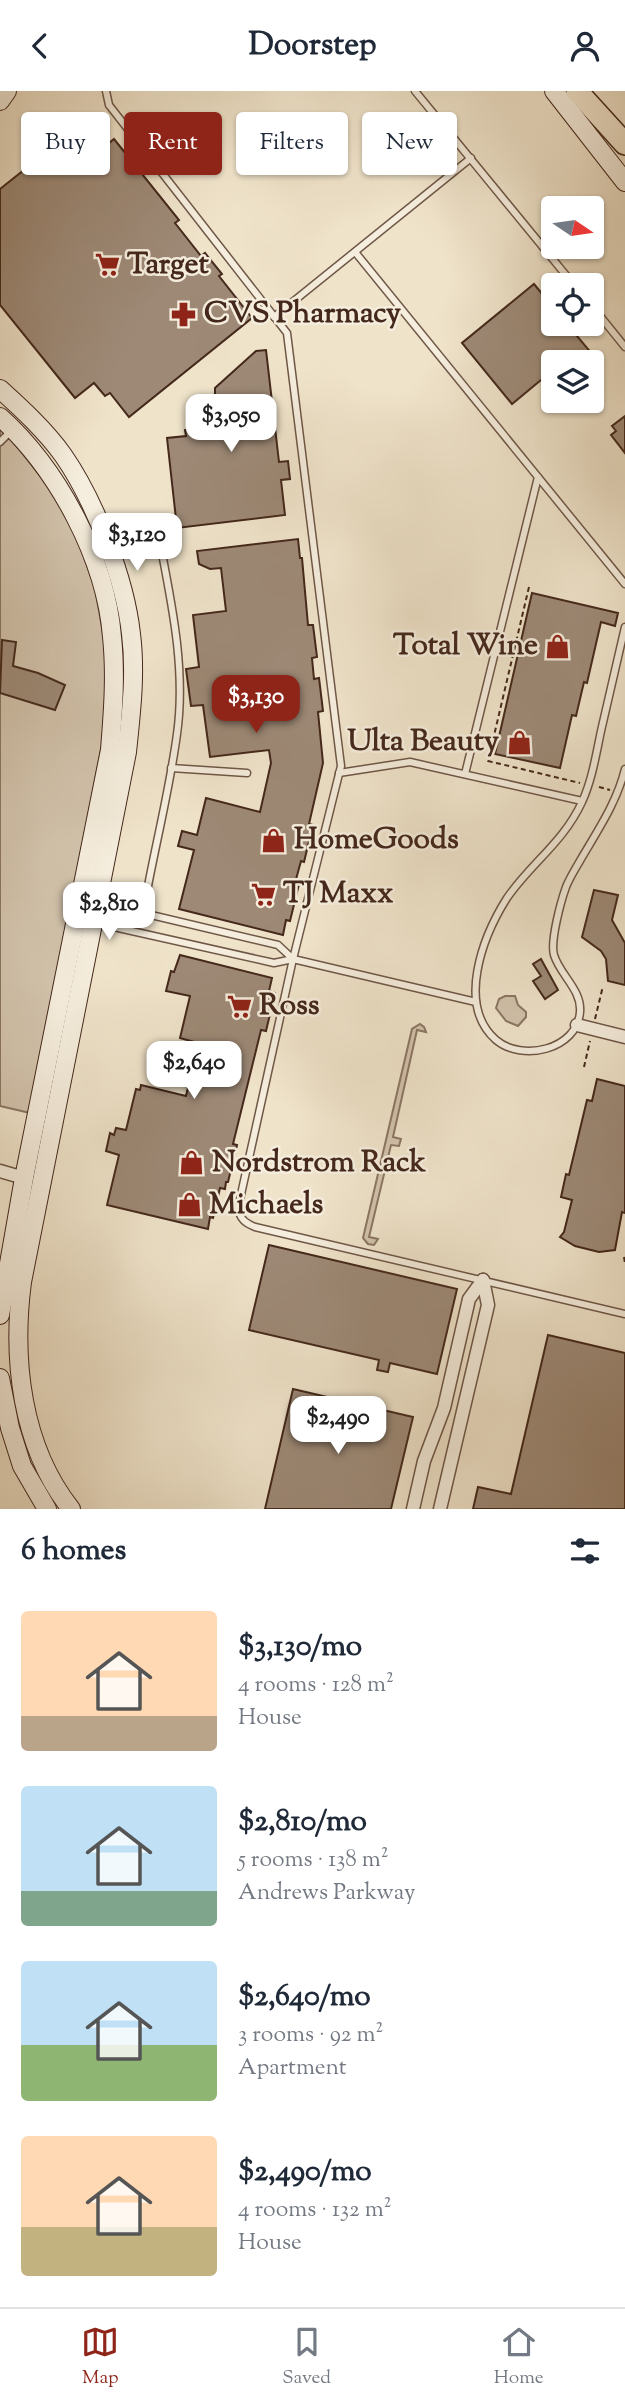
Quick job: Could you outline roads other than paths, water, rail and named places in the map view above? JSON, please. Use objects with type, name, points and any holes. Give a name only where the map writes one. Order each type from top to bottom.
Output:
[{"type":"highway","points":[[577,91],[625,144]]},
{"type":"street","points":[[0,100],[7,91]]},
{"type":"street","points":[[554,91],[625,182]]},
{"type":"street","points":[[0,389],[28,414],[63,455],[87,498],[103,556],[103,588],[112,635],[114,691],[110,750],[87,910],[22,1282],[17,1328],[19,1367],[28,1416],[41,1460],[56,1490],[71,1509]]},
{"type":"street","points":[[6,423],[30,447],[103,556]]},
{"type":"street","points":[[0,1315],[24,1178],[87,910]]},
{"type":"street","points":[[577,1025],[625,1037]]},
{"type":"street","points":[[0,1171],[24,1178]]},
{"type":"street","points":[[413,1509],[424,1461],[444,1408],[469,1299],[483,1280]]},
{"type":"street","points":[[440,1509],[488,1305],[483,1280]]},
{"type":"street","points":[[0,1369],[19,1367]]},
{"type":"street","points":[[0,1378],[7,1443],[47,1509]]},
{"type":"lane","points":[[106,91],[109,105],[287,333],[341,766],[293,959],[238,1208],[239,1214],[248,1224],[256,1227],[625,1314]]},
{"type":"lane","points":[[415,91],[564,273]]},
{"type":"lane","points":[[274,317],[471,159]]},
{"type":"lane","points":[[355,252],[625,584]]},
{"type":"lane","points":[[604,321],[625,347]]},
{"type":"lane","points":[[0,442],[6,423]]},
{"type":"lane","points":[[465,774],[538,477]]},
{"type":"lane","points":[[143,913],[178,733],[178,667],[173,613],[160,543]]},
{"type":"lane","points":[[625,627],[582,801],[559,840],[506,899],[481,958],[475,982],[479,1017],[498,1041],[513,1049],[537,1051],[549,1048],[560,1042],[577,1025],[579,1000],[557,960],[554,941],[566,887],[620,792],[625,769]]},
{"type":"lane","points":[[339,773],[410,762],[582,801]]},
{"type":"lane","points":[[171,768],[247,773]]},
{"type":"lane","points":[[87,910],[109,905],[278,945],[293,959]]},
{"type":"lane","points":[[87,910],[105,925],[274,963],[293,959],[476,1002]]},
{"type":"place","name":"Target","points":[[107,265]]},
{"type":"place","name":"CVS Pharmacy","points":[[184,314]]},
{"type":"place","name":"Total Wine","points":[[558,646]]},
{"type":"place","name":"Ulta Beauty","points":[[519,742]]},
{"type":"place","name":"HomeGoods","points":[[274,840]]},
{"type":"place","name":"TJ Maxx","points":[[263,894]]},
{"type":"place","name":"Ross","points":[[239,1006]]},
{"type":"place","name":"Nordstrom Rack","points":[[192,1163]]},
{"type":"place","name":"Michaels","points":[[189,1205]]}]
